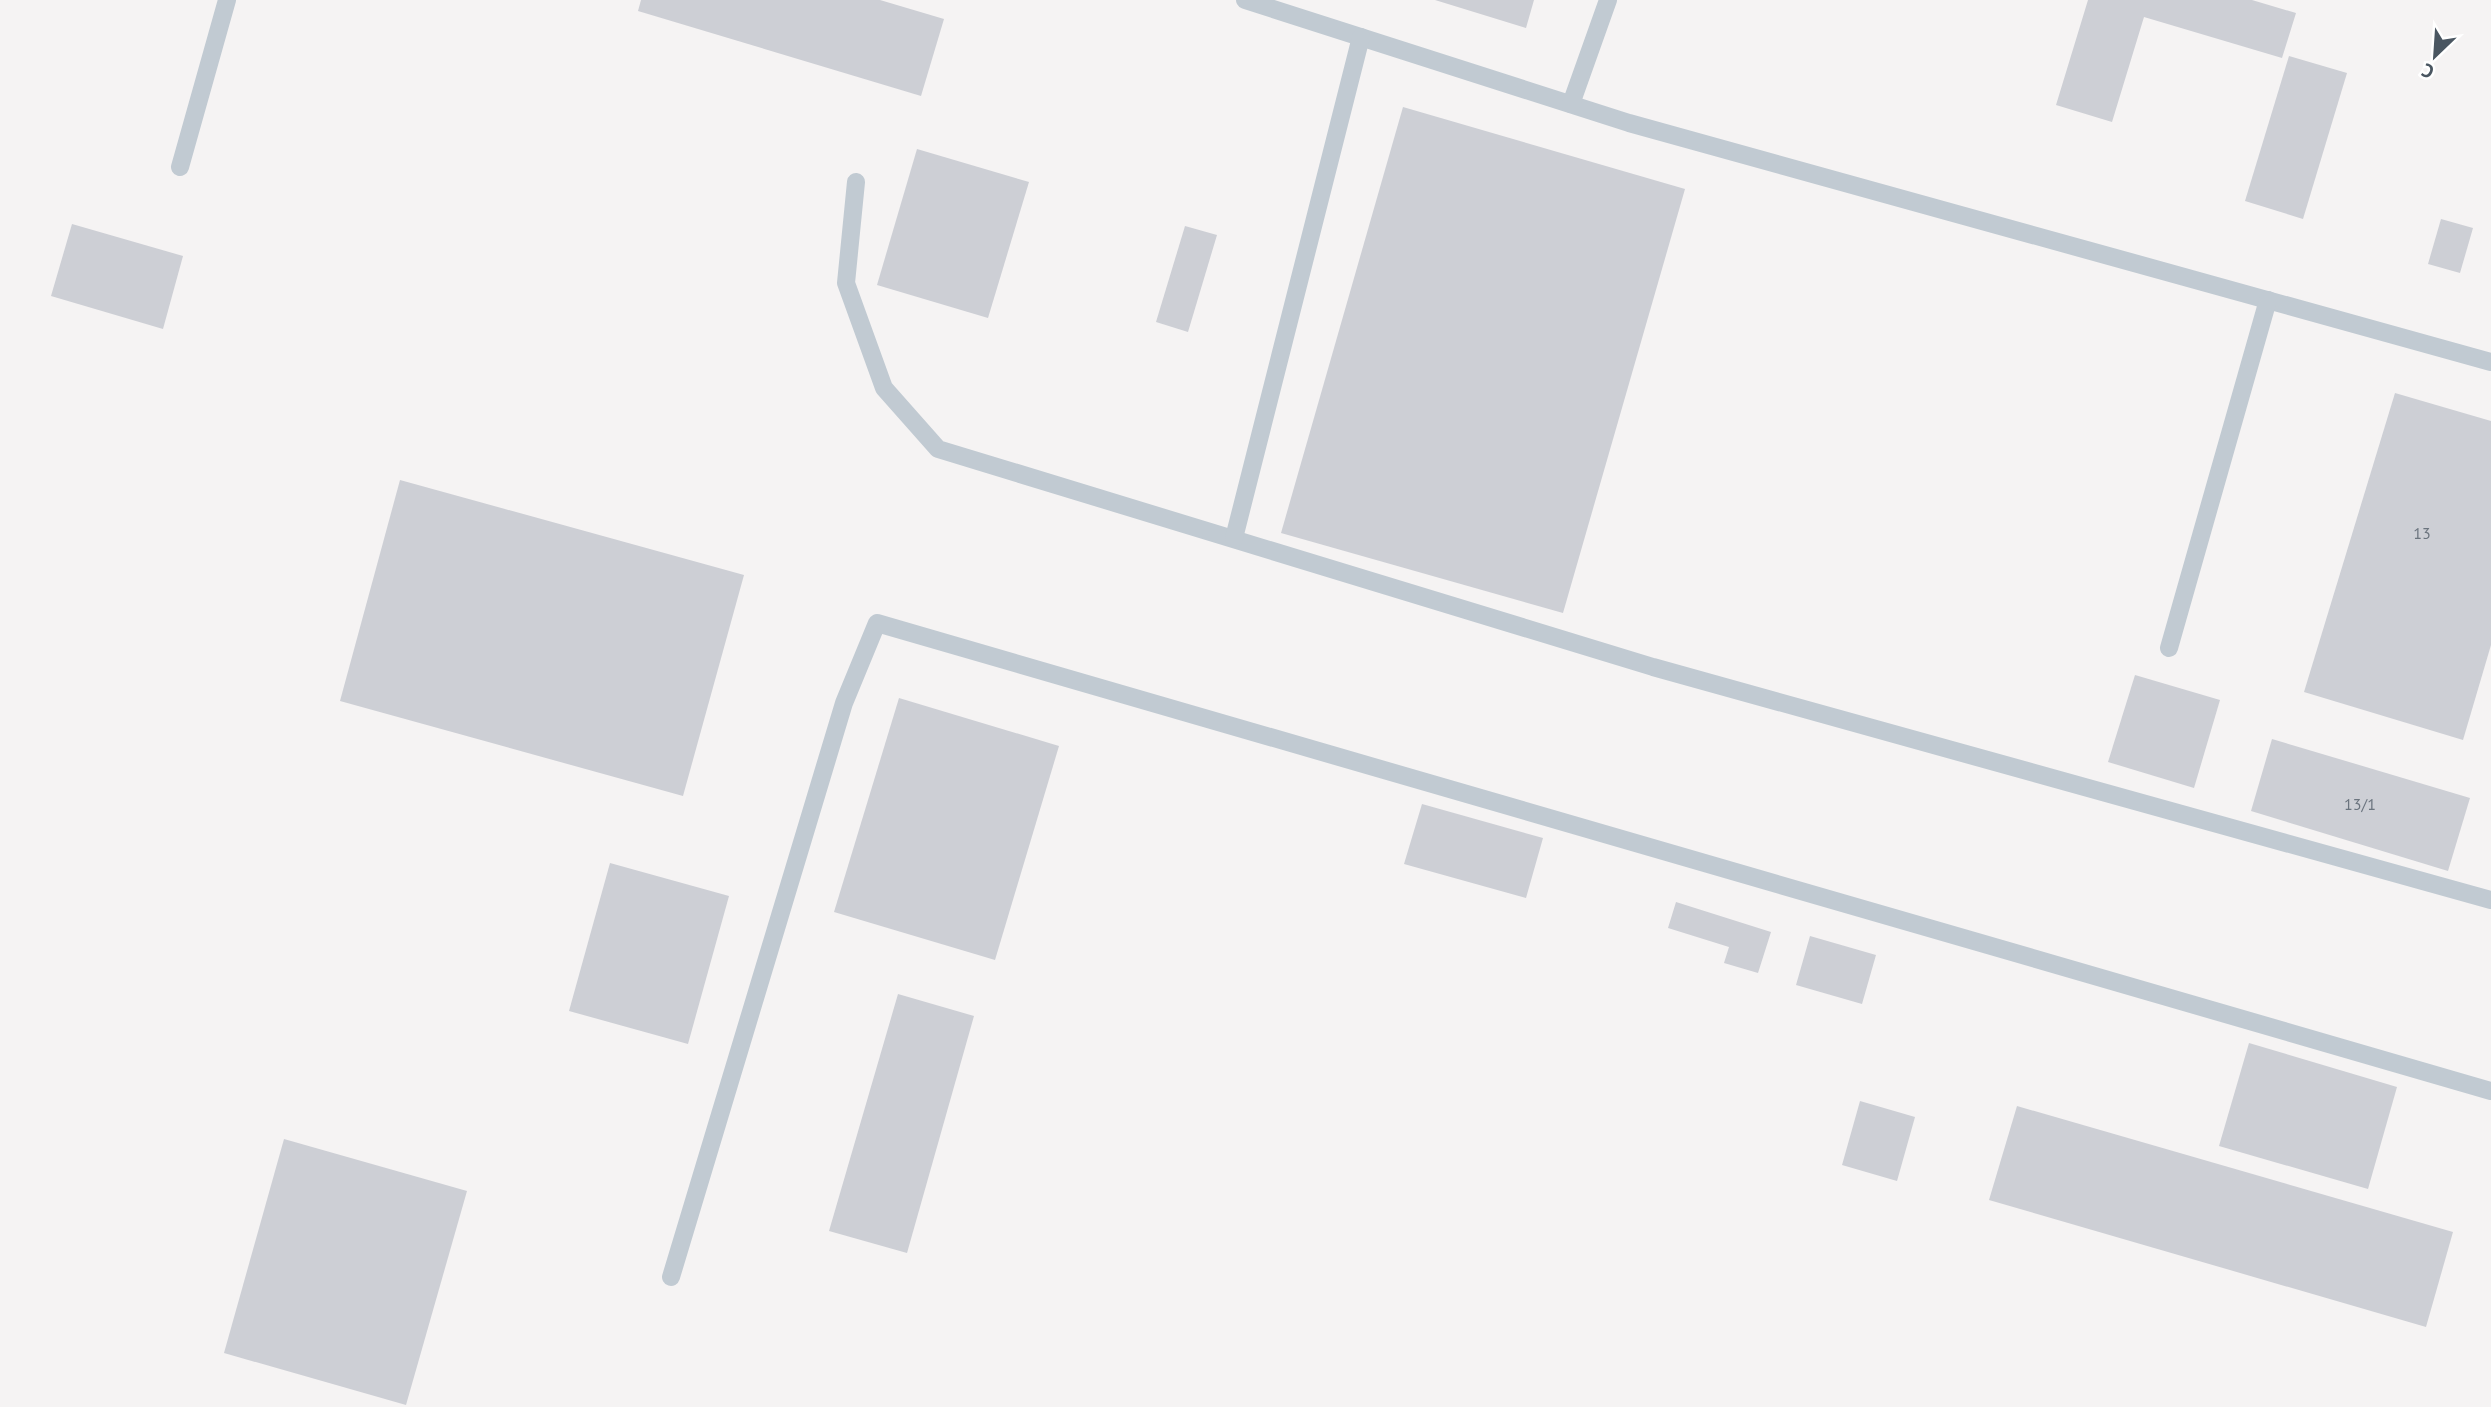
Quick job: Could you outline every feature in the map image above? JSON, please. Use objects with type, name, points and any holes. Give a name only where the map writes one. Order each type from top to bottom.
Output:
[{"type":"lane","points":[[180,167],[227,0]]},
{"type":"lane","points":[[1245,0],[1571,104],[2491,362]]},
{"type":"lane","points":[[1571,104],[1608,0]]},
{"type":"lane","points":[[1234,538],[1361,37]]},
{"type":"lane","points":[[856,182],[846,284],[884,388],[938,449],[1653,667],[2491,900]]},
{"type":"lane","points":[[2169,648],[2268,300]]},
{"type":"lane","points":[[671,1277],[839,716],[877,623],[2491,1091]]},
{"type":"building","points":[[641,0],[880,0],[944,19],[921,96],[638,11]]},
{"type":"building","points":[[1435,0],[1534,0],[1526,28]]},
{"type":"building","points":[[2088,0],[2252,0],[2296,13],[2282,58],[2144,17],[2112,122],[2056,105]]},
{"type":"building","points":[[2289,56],[2347,73],[2303,219],[2245,201]]},
{"type":"building","points":[[1403,107],[1685,189],[1563,613],[1281,533]]},
{"type":"building","points":[[917,149],[1029,182],[988,318],[877,285]]},
{"type":"building","points":[[2441,219],[2473,228],[2460,273],[2428,264]]},
{"type":"building","points":[[72,224],[183,256],[163,329],[51,296]]},
{"type":"building","points":[[1185,226],[1217,235],[1188,332],[1156,322]]},
{"type":"building","points":[[2395,393],[2491,421],[2491,645],[2463,740],[2304,692]]},
{"type":"building","points":[[400,480],[744,575],[683,796],[340,701]]},
{"type":"building","points":[[2135,675],[2220,700],[2194,788],[2108,762]]},
{"type":"building","points":[[899,698],[1059,746],[995,960],[834,912]]},
{"type":"building","points":[[2272,739],[2470,798],[2448,871],[2251,811]]},
{"type":"building","points":[[1422,804],[1543,838],[1526,898],[1404,864]]},
{"type":"building","points":[[610,863],[729,896],[688,1044],[569,1011]]},
{"type":"building","points":[[1676,902],[1771,932],[1758,973],[1724,963],[1729,947],[1668,928]]},
{"type":"building","points":[[1810,936],[1876,955],[1862,1004],[1796,985]]},
{"type":"building","points":[[898,994],[974,1016],[907,1253],[829,1231]]},
{"type":"building","points":[[2249,1043],[2397,1087],[2368,1189],[2219,1146]]},
{"type":"building","points":[[1860,1101],[1915,1117],[1897,1181],[1842,1165]]},
{"type":"building","points":[[2017,1106],[2453,1232],[2426,1327],[1989,1200]]},
{"type":"building","points":[[284,1139],[467,1191],[406,1405],[224,1353]]}]
